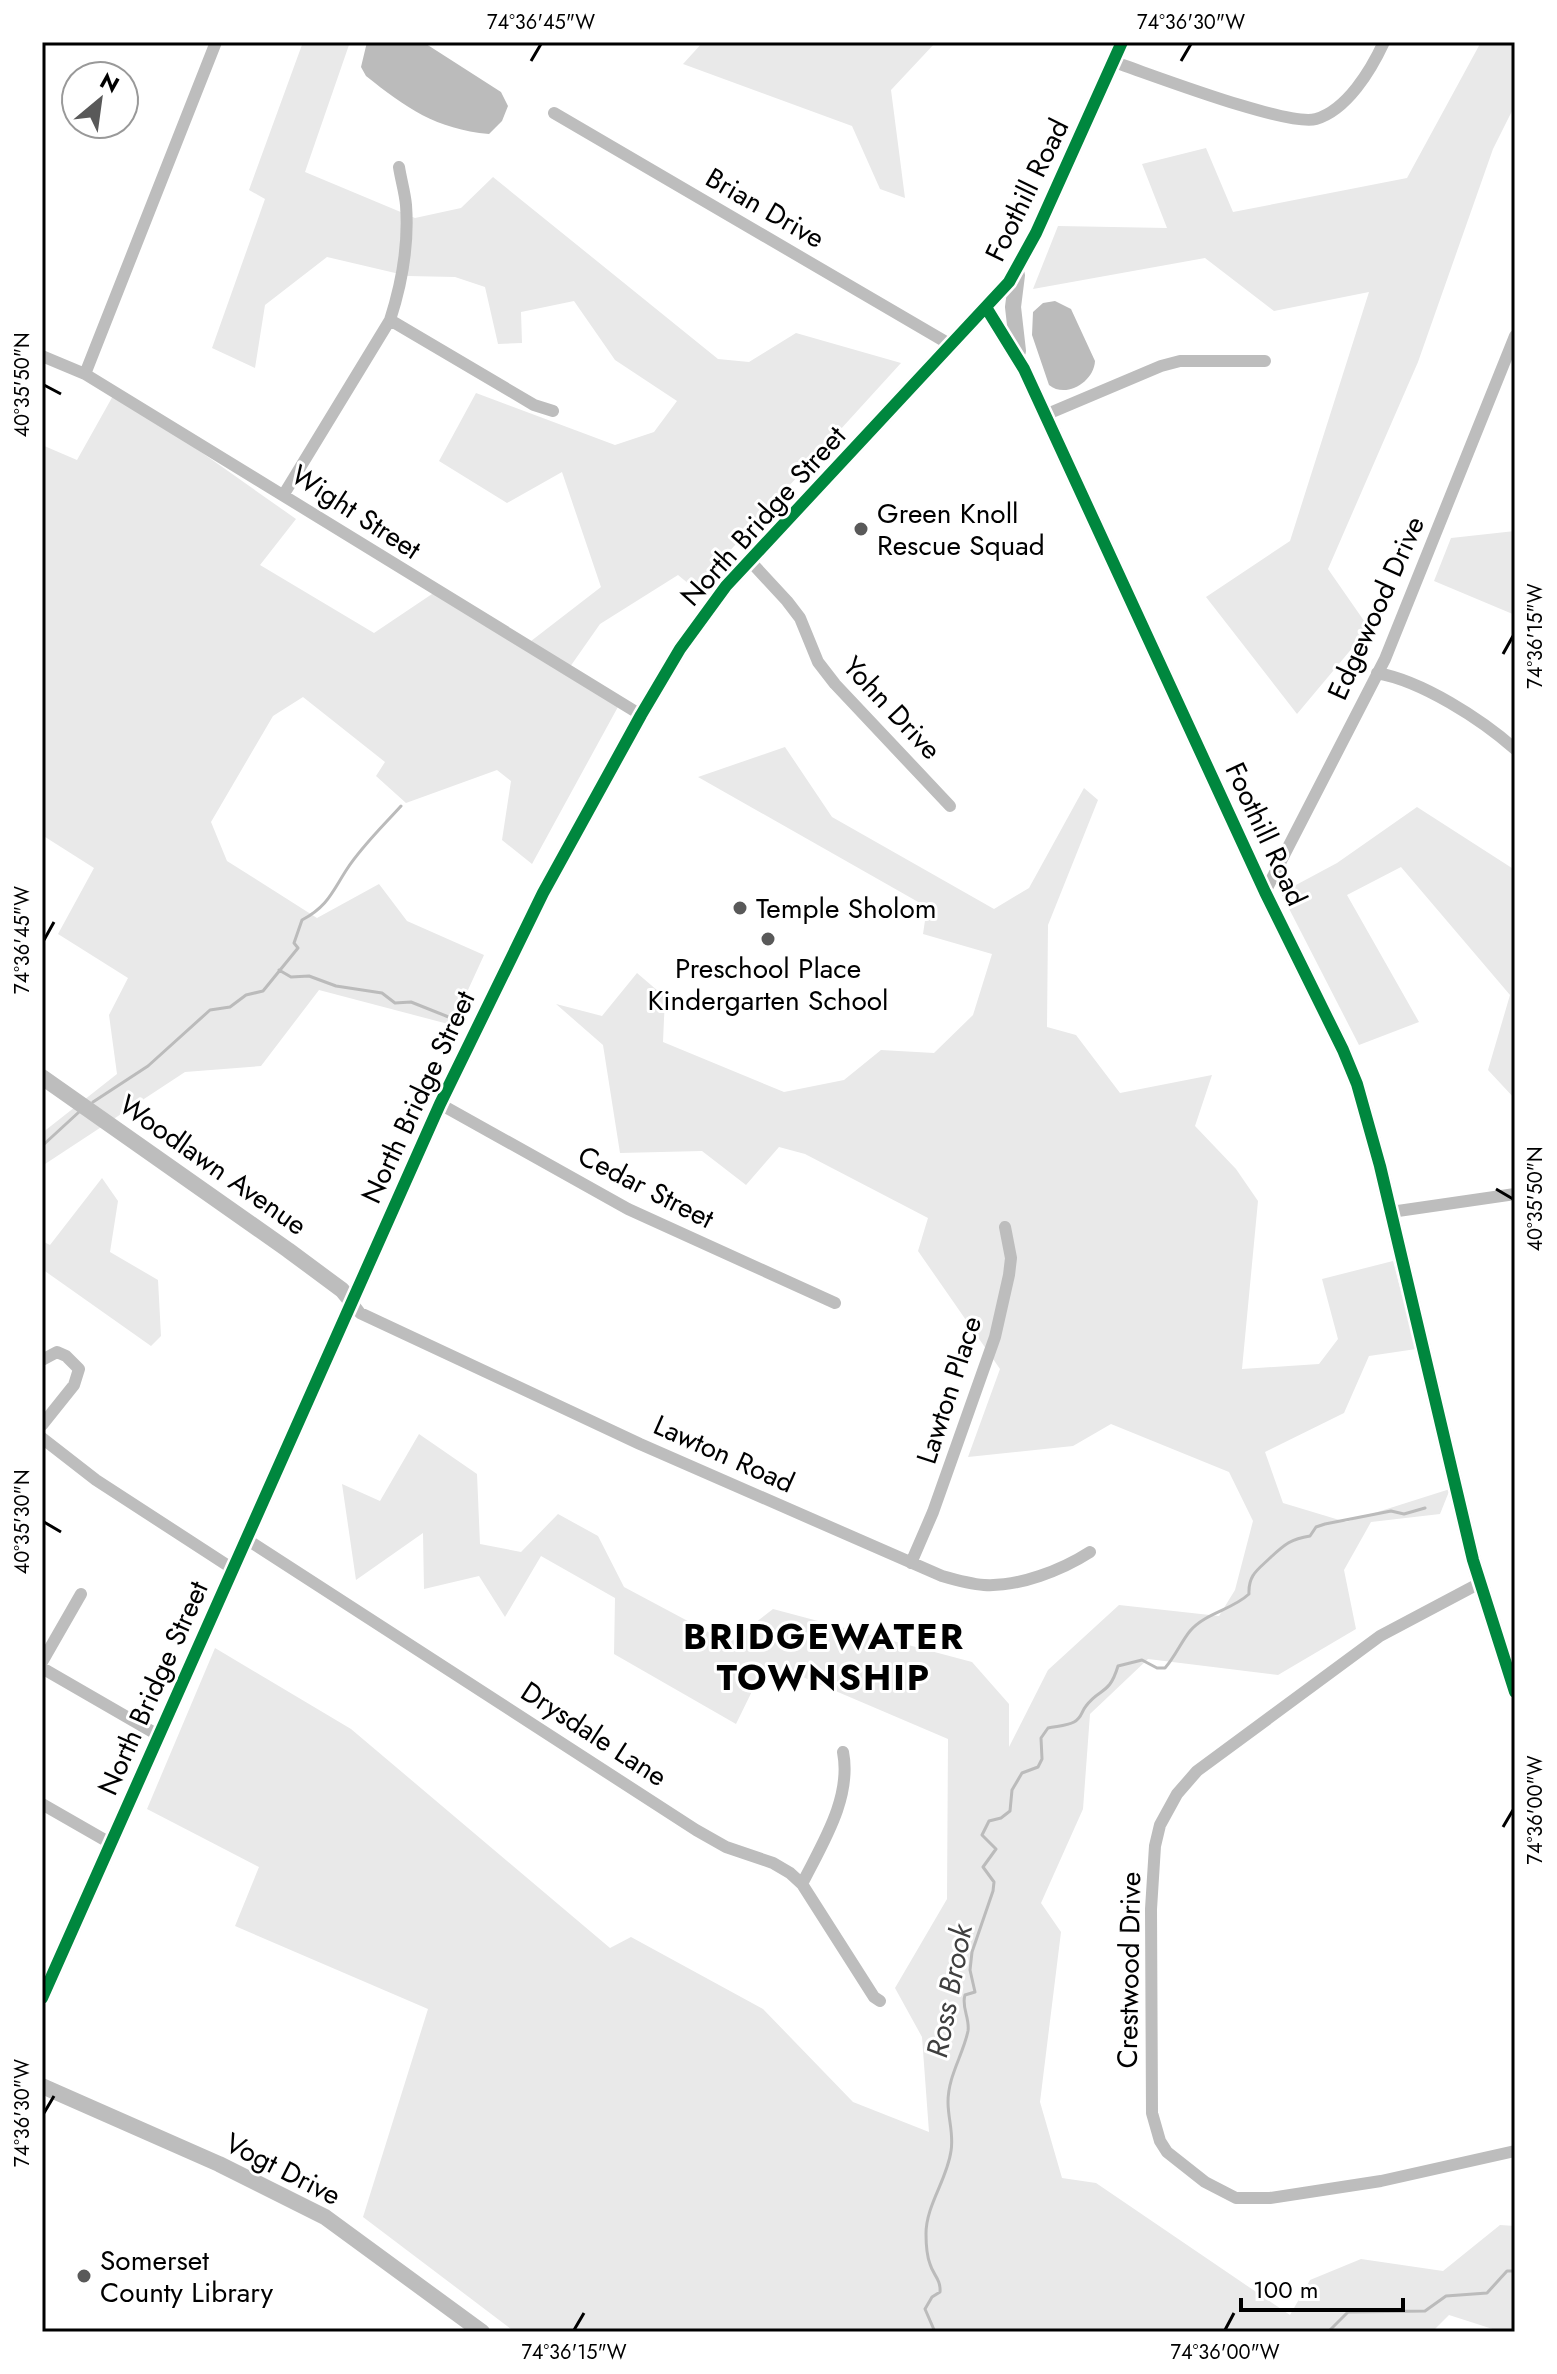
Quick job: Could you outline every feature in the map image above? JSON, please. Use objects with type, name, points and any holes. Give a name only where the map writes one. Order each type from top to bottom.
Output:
[{"type":"street","points":[[85,374],[216,42]]},
{"type":"street","name":"Foothill Road","points":[[1122,42],[1018,269],[987,309],[1024,369],[1357,1084],[1480,1583],[1510,1658],[1515,1692]]},
{"type":"street","points":[[1114,62],[1275,115],[1311,120],[1334,111],[1345,102],[1384,42]]},
{"type":"street","name":"Brian Drive","points":[[554,113],[951,345]]},
{"type":"street","points":[[284,494],[390,320],[399,292],[407,237],[406,201],[399,167]]},
{"type":"street","points":[[1018,269],[1013,324],[1024,369]]},
{"type":"street","name":"North Bridge Street","points":[[42,1998],[440,1104],[538,903],[641,715],[703,616],[750,561],[987,309]]},
{"type":"street","points":[[390,320],[534,405],[553,411]]},
{"type":"street","name":"Edgewood Drive","points":[[1265,892],[1397,629],[1515,336]]},
{"type":"street","name":"Wight Street","points":[[42,356],[85,374],[641,715]]},
{"type":"street","points":[[1045,415],[1145,370],[1171,363],[1265,361]]},
{"type":"street","name":"Yohn Drive","points":[[750,561],[800,618],[824,671],[950,806]]},
{"type":"street","points":[[1377,673],[1435,696],[1498,734],[1515,749]]},
{"type":"street","name":"Woodlawn Avenue","points":[[42,1077],[288,1250],[342,1290],[351,1301]]},
{"type":"street","name":"Cedar Street","points":[[440,1104],[628,1209],[835,1303]]},
{"type":"street","points":[[1391,1212],[1515,1194]]},
{"type":"street","name":"Lawton Place","points":[[911,1563],[933,1512],[995,1337],[1011,1258],[1005,1227]]},
{"type":"street","name":"Lawton Road","points":[[351,1301],[360,1313],[640,1444],[911,1563],[962,1581],[985,1585],[1006,1584],[1070,1565],[1090,1552]]},
{"type":"street","points":[[42,1360],[57,1352],[79,1369],[74,1385],[42,1425]]},
{"type":"street","points":[[42,1438],[96,1480],[233,1569]]},
{"type":"street","name":"Drysdale Lane","points":[[246,1539],[696,1830],[726,1847],[773,1863],[790,1873],[802,1884],[874,1997],[880,2001]]},
{"type":"street","name":"Crestwood Drive","points":[[1480,1583],[1417,1614],[1354,1653],[1197,1771],[1177,1794],[1160,1825],[1155,1846],[1151,1909],[1152,2113],[1160,2141],[1167,2152],[1205,2182],[1236,2198],[1270,2198],[1381,2181],[1515,2151]]},
{"type":"street","points":[[81,1594],[42,1665],[158,1735]]},
{"type":"street","points":[[802,1884],[837,1809],[846,1766],[843,1752]]},
{"type":"street","points":[[42,1804],[110,1843]]},
{"type":"street","name":"Vogt Drive","points":[[42,2086],[219,2164],[325,2217],[482,2332]]},
{"type":"shaded area","points":[[303,42],[350,42],[305,172],[415,218],[461,208],[493,177],[718,359],[749,362],[796,333],[901,363],[695,589],[678,575],[600,624],[565,674],[619,705],[532,864],[502,840],[511,781],[497,770],[406,803],[376,776],[385,762],[303,697],[273,716],[211,822],[227,861],[317,918],[379,884],[407,921],[484,955],[452,1025],[319,990],[261,1066],[185,1072],[42,1166],[42,1133],[117,1074],[109,1015],[128,978],[58,934],[94,868],[42,835],[42,445],[77,460],[114,394],[130,402],[296,519],[260,565],[374,633],[435,592],[522,648],[601,587],[562,472],[507,503],[439,461],[476,393],[615,445],[654,432],[677,401],[615,360],[574,301],[521,312],[522,343],[498,344],[485,287],[455,277],[408,276],[327,257],[265,305],[255,368],[212,348],[265,199],[249,190]]},
{"type":"shaded area","points":[[367,42],[423,42],[501,92],[508,106],[502,121],[489,134],[437,122],[409,107],[366,76],[361,67]]},
{"type":"shaded area","points":[[703,42],[936,42],[891,90],[905,198],[880,189],[852,126],[683,64]]},
{"type":"shaded area","points":[[1481,42],[1515,42],[1515,105],[1493,149],[1418,362],[1328,569],[1369,628],[1297,714],[1206,597],[1290,541],[1369,292],[1274,311],[1205,258],[1033,289],[1058,226],[1167,228],[1142,164],[1206,148],[1233,212],[1407,178]]},
{"type":"shaded area","points":[[1055,301],[1071,309],[1095,361],[1090,376],[1071,389],[1056,389],[1049,385],[1032,335],[1033,312],[1043,303]]},
{"type":"shaded area","points":[[1515,531],[1515,615],[1434,581],[1451,538]]},
{"type":"shaded area","points":[[785,747],[832,817],[994,909],[1029,888],[1084,788],[1098,800],[1048,925],[1047,1027],[1076,1035],[1120,1093],[1212,1075],[1195,1126],[1236,1169],[1258,1201],[1242,1369],[1319,1364],[1338,1339],[1322,1279],[1393,1261],[1416,1349],[1369,1356],[1344,1413],[1265,1452],[1283,1503],[1346,1522],[1450,1489],[1440,1514],[1371,1522],[1344,1570],[1356,1629],[1278,1675],[1148,1659],[1090,1714],[1083,1809],[1041,1903],[1061,1932],[1040,2102],[1062,2178],[1096,2183],[1290,2315],[1310,2280],[1361,2259],[1443,2271],[1500,2225],[1515,2226],[1515,2332],[1502,2332],[1449,2315],[1432,2332],[515,2332],[363,2217],[428,2009],[235,1926],[259,1867],[147,1809],[215,1648],[351,1729],[610,1948],[631,1937],[763,2009],[853,2102],[929,2132],[922,2037],[895,1988],[947,1899],[948,1739],[791,1672],[758,1679],[736,1724],[614,1654],[615,1598],[541,1556],[505,1617],[479,1576],[424,1589],[423,1533],[356,1580],[342,1484],[380,1501],[419,1434],[477,1474],[480,1544],[521,1552],[558,1514],[598,1536],[624,1587],[729,1643],[773,1609],[972,1662],[1009,1704],[1009,1747],[1048,1670],[1119,1605],[1219,1616],[1235,1590],[1253,1521],[1229,1472],[1111,1424],[1073,1446],[968,1457],[1000,1369],[918,1251],[928,1218],[805,1154],[779,1147],[746,1185],[702,1151],[620,1153],[603,1045],[556,1004],[602,1016],[637,973],[665,997],[663,1042],[784,1092],[844,1080],[881,1050],[934,1053],[973,1015],[992,954],[923,934],[927,907],[698,777]]},
{"type":"shaded area","points":[[1417,807],[1515,870],[1515,1099],[1488,1070],[1510,995],[1401,867],[1347,895],[1419,1022],[1359,1045],[1281,893],[1337,863]]},
{"type":"shaded area","points":[[102,1178],[118,1201],[110,1252],[158,1280],[161,1336],[151,1346],[42,1269],[42,1241],[50,1245]]},
{"type":"waterway","points":[[93,1102],[148,1066],[210,1010],[230,1007],[246,995],[263,991],[298,948],[294,943],[302,920],[324,904],[359,852],[401,806]]},
{"type":"waterway","points":[[279,970],[291,977],[309,976],[336,986],[382,993],[395,1003],[411,1002],[451,1018]]},
{"type":"waterway","points":[[42,1146],[79,1112]]},
{"type":"waterway","name":"Ross Brook","points":[[935,2332],[925,2309],[932,2297],[940,2292],[928,2257],[927,2223],[951,2151],[949,2092],[968,2031],[965,1995],[975,1992],[970,1970],[972,1952],[993,1891],[994,1882],[983,1867],[996,1849],[982,1835],[989,1821],[1001,1818],[1010,1811],[1012,1790],[1022,1773],[1038,1767],[1042,1759],[1041,1738],[1048,1728],[1077,1720],[1091,1700],[1108,1687],[1118,1666],[1142,1660],[1157,1668],[1165,1668],[1196,1625],[1249,1594],[1250,1581],[1255,1572],[1284,1545],[1310,1536],[1316,1527],[1325,1524],[1391,1511],[1404,1514],[1425,1508]]},
{"type":"waterway","points":[[1243,2332],[1329,2331],[1348,2312],[1425,2311],[1446,2296],[1487,2293],[1507,2271],[1515,2271]]},
{"type":"cycle path","points":[[42,1998],[440,1104],[543,893],[641,715],[680,649],[726,586],[1009,282],[1036,233],[1122,42]]},
{"type":"cycle path","points":[[987,309],[1024,369],[1357,1084],[1380,1166],[1473,1560],[1515,1692]]},
{"type":"place","name":"Green Knoll Rescue Squad","points":[[861,529]]},
{"type":"place","name":"Temple Sholom","points":[[740,908]]},
{"type":"place","name":"Preschool Place Kindergarten School","points":[[768,939]]},
{"type":"place","name":"Somerset County Library","points":[[84,2276]]},
{"type":"district","name":"BRIDGEWATER TOWNSHIP","points":[[824,1656]]}]
